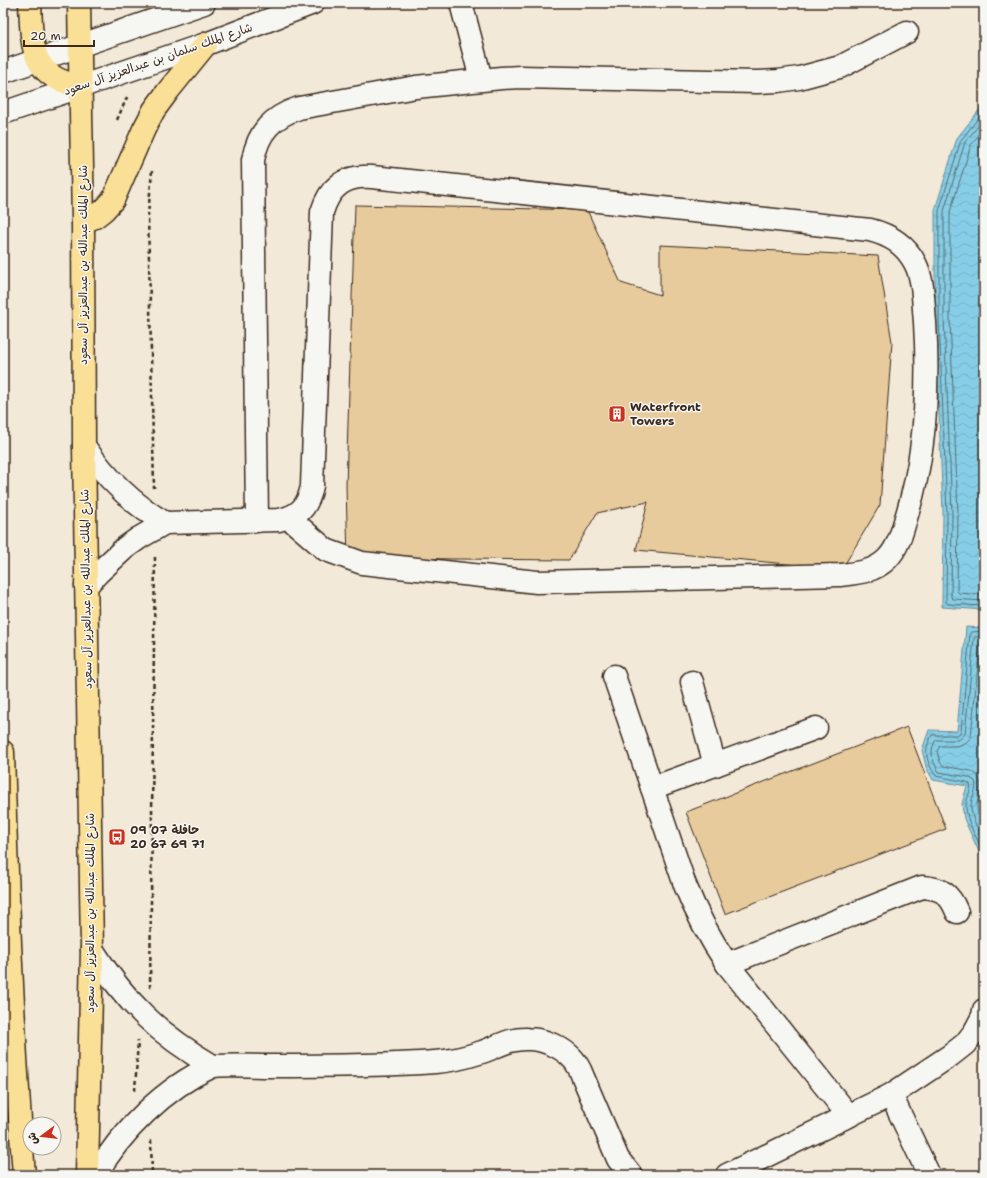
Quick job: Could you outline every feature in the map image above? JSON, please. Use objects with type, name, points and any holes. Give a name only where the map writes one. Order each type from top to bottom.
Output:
[{"type":"main road","points":[[30,3],[32,44],[38,60],[46,71],[56,79],[68,84],[81,86]]},
{"type":"main road","name":"شارع الملك عبدالله بن عبدالعزيز آل سعود","points":[[79,3],[92,949],[87,1175]]},
{"type":"main road","points":[[83,222],[95,217],[113,200],[144,129],[154,110],[172,85],[206,44]]},
{"type":"main road","points":[[3,752],[10,957],[17,1095],[24,1175]]},
{"type":"street","points":[[3,72],[204,3]]},
{"type":"street","name":"شارع الملك سلمان بن عبدالعزيز آل سعود","points":[[3,113],[206,44],[313,3]]},
{"type":"street","points":[[461,3],[481,79]]},
{"type":"street","points":[[257,521],[253,160],[255,149],[260,138],[266,128],[276,119],[286,112],[299,108],[397,90],[481,79],[520,77],[757,82],[778,81],[799,78],[840,67],[907,32]]},
{"type":"street","points":[[86,586],[120,552],[158,523],[279,520],[289,518],[298,513],[305,506],[310,496],[312,486],[322,212],[325,201],[331,191],[340,183],[350,178],[361,176],[372,177],[870,230],[884,234],[897,241],[908,251],[916,264],[923,294],[927,371],[926,409],[922,453],[913,498],[901,536],[895,549],[887,559],[877,567],[865,572],[840,574],[537,582],[362,564],[326,550],[289,518]]},
{"type":"street","points":[[84,446],[95,462],[113,483],[158,523]]},
{"type":"street","points":[[614,676],[685,885],[696,913],[710,939],[727,964],[849,1116]]},
{"type":"street","points":[[692,682],[715,765]]},
{"type":"street","points":[[652,788],[816,728]]},
{"type":"street","points":[[727,964],[922,887],[932,887],[941,890],[954,904],[957,912]]},
{"type":"street","points":[[92,949],[107,973],[124,995],[144,1016],[165,1035],[188,1052],[213,1066],[343,1065],[435,1062],[468,1056],[514,1040],[529,1039],[545,1042],[559,1048],[571,1057],[580,1070],[618,1159],[631,1175]]},
{"type":"street","points":[[727,1175],[891,1095],[965,1044],[975,1031],[984,1010]]},
{"type":"street","points":[[96,1175],[111,1150],[158,1101],[176,1088],[213,1066]]},
{"type":"street","points":[[891,1095],[929,1175]]},
{"type":"path","points":[[117,120],[130,90]]},
{"type":"path","points":[[150,989],[158,523],[148,215],[152,170]]},
{"type":"path","points":[[135,1092],[138,1040]]},
{"type":"path","points":[[150,1139],[152,1175]]},
{"type":"water","points":[[984,104],[984,610],[942,607],[943,513],[935,318],[935,210],[957,138]]},
{"type":"water","points":[[966,627],[984,628],[984,863],[964,819],[962,804],[967,786],[933,780],[926,767],[922,750],[929,730],[957,731]]},
{"type":"building","name":"Waterfront Towers","points":[[355,205],[587,210],[621,283],[660,295],[660,245],[878,256],[892,342],[880,505],[842,569],[636,550],[648,502],[597,513],[569,560],[348,558],[346,486]]},
{"type":"building","points":[[907,727],[946,829],[725,914],[686,812]]},
{"type":"place","name":"Waterfront Towers","points":[[617,414]]},
{"type":"place","name":"حافلة 07 09 20 67 69 71","points":[[117,837]]}]
